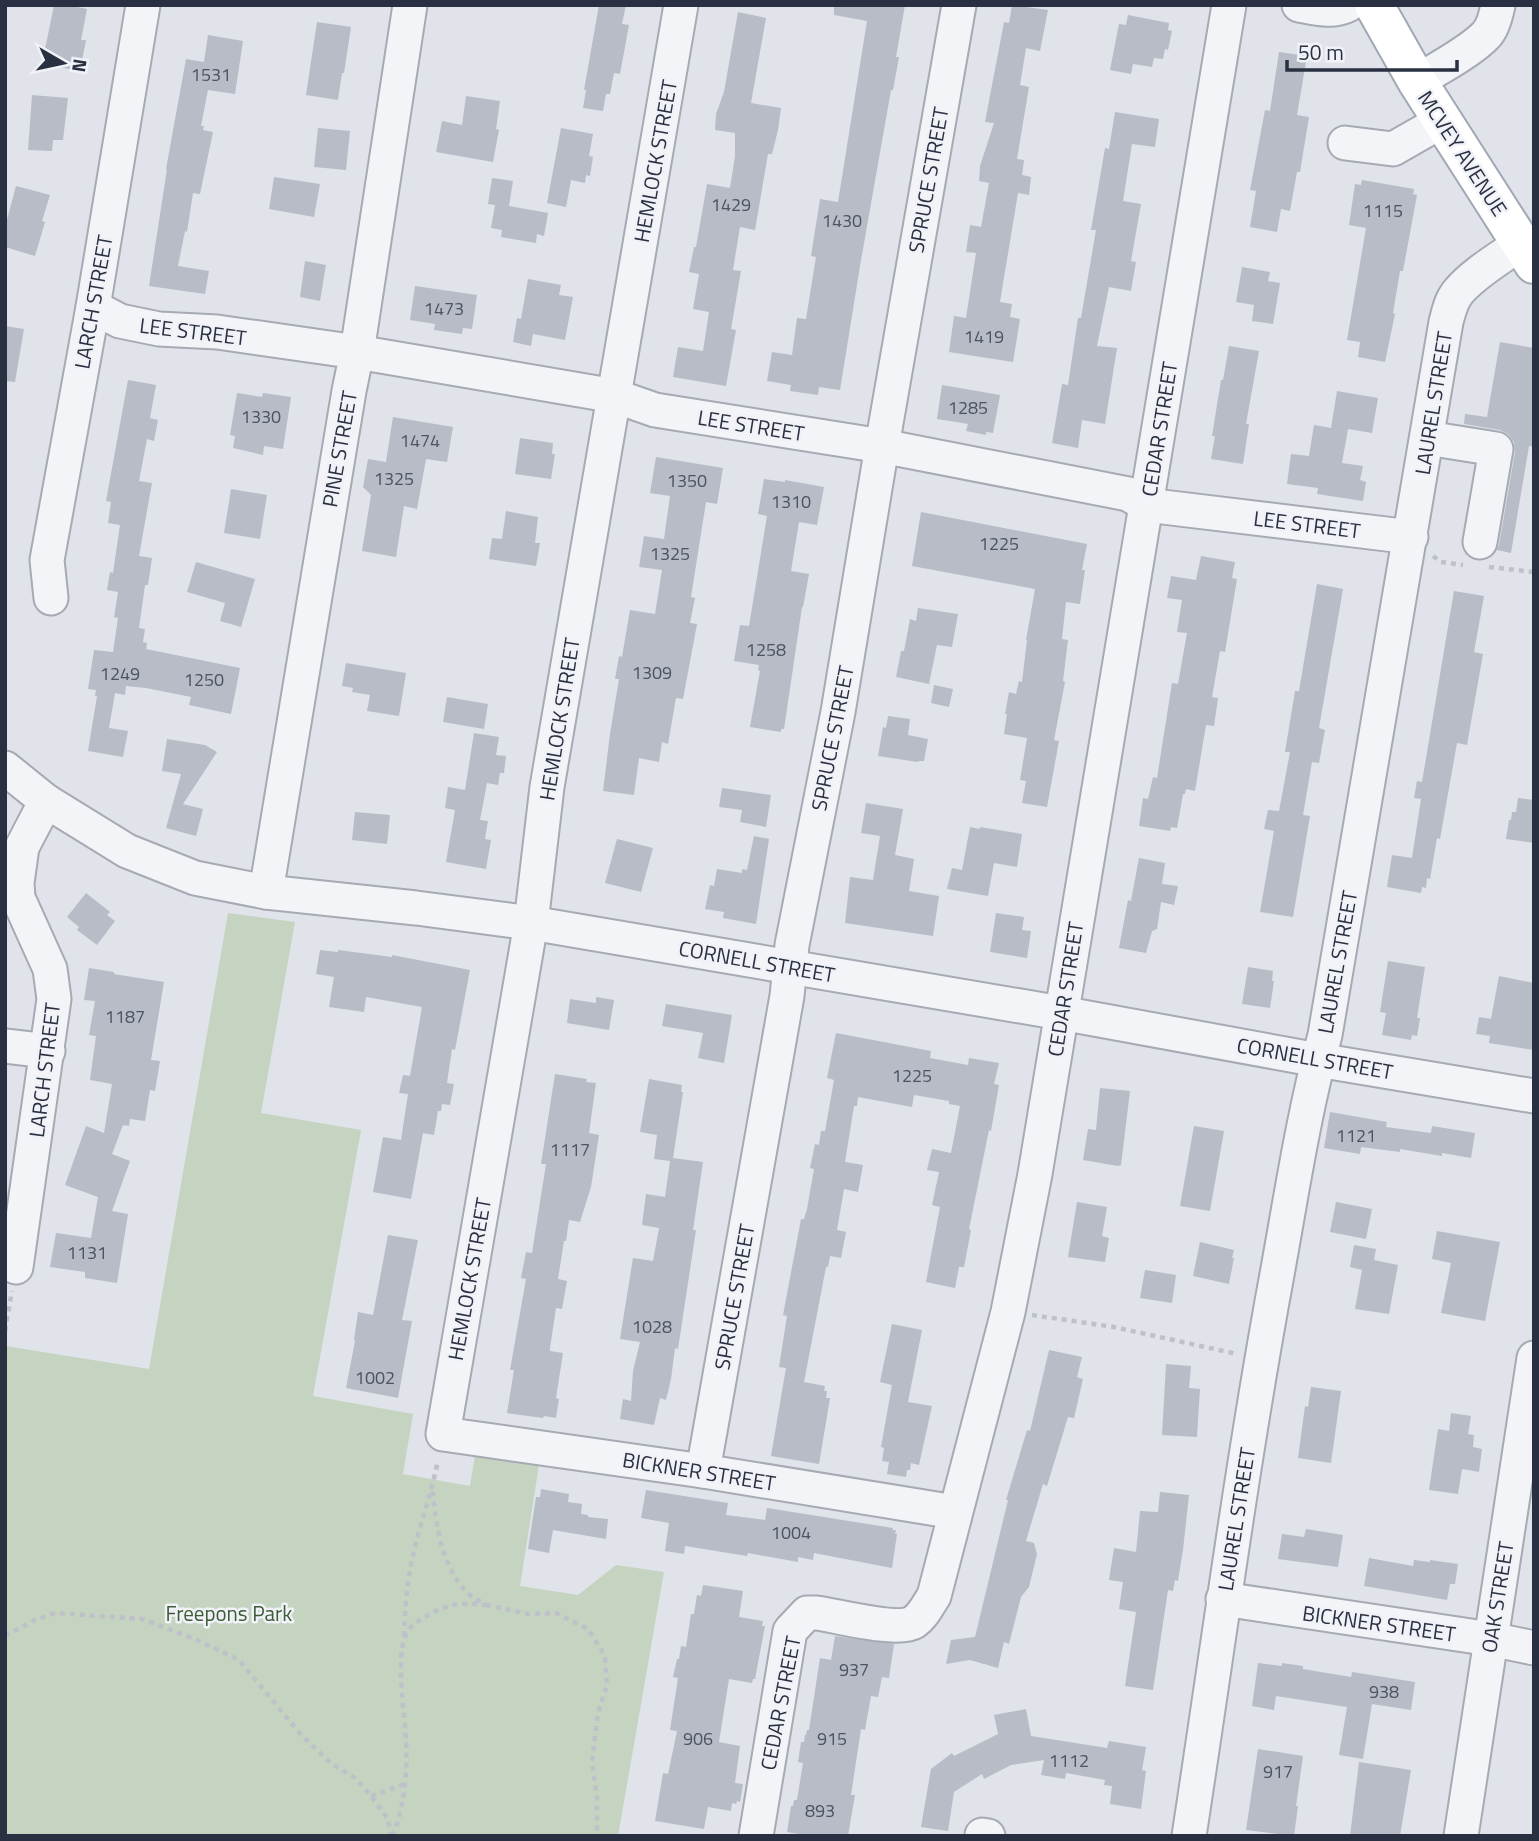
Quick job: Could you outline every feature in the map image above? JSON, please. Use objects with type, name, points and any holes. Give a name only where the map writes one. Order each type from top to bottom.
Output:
[{"type":"main road","name":"MCVEY AVENUE","points":[[1374,5],[1417,81],[1527,254]]},
{"type":"street","name":"LARCH STREET","points":[[51,598],[47,560],[93,307],[143,5]]},
{"type":"street","name":"PINE STREET","points":[[266,892],[346,404],[357,352],[410,5]]},
{"type":"street","name":"HEMLOCK STREET","points":[[443,1434],[531,923],[547,787],[681,5]]},
{"type":"street","name":"SPRUCE STREET","points":[[703,1471],[785,1010],[794,932],[838,712],[959,5]]},
{"type":"street","name":"CEDAR STREET","points":[[756,1836],[790,1632],[807,1613],[895,1626],[911,1624],[921,1617],[934,1596],[1008,1312],[1035,1174],[1229,5]]},
{"type":"street","points":[[1299,5],[1328,10],[1348,5]]},
{"type":"street","points":[[1417,81],[1487,34],[1498,5]]},
{"type":"street","points":[[1345,143],[1393,149],[1442,121]]},
{"type":"street","name":"LAUREL STREET","points":[[1189,1836],[1261,1359],[1309,1096],[1325,1035],[1446,322],[1451,304],[1469,281],[1527,254]]},
{"type":"street","name":"LEE STREET","points":[[93,307],[120,321],[159,329],[217,332],[357,352],[615,396],[655,410],[882,446],[1128,494],[1146,505],[1411,537]]},
{"type":"street","points":[[1427,438],[1496,449],[1480,542]]},
{"type":"street","name":"CORNELL STREET","points":[[5,768],[46,801],[127,851],[195,878],[266,892],[531,923],[1534,1097]]},
{"type":"street","name":"LARCH STREET","points":[[16,1266],[54,999],[50,969],[18,898],[17,883],[22,847],[46,801]]},
{"type":"street","points":[[5,1046],[48,1051]]},
{"type":"street","name":"OAK STREET","points":[[1461,1836],[1533,1372]]},
{"type":"street","name":"BICKNER STREET","points":[[443,1434],[703,1471],[955,1512]]},
{"type":"street","name":"BICKNER STREET","points":[[1223,1599],[1491,1639],[1534,1648]]},
{"type":"street","points":[[982,1835],[988,1836]]},
{"type":"path","points":[[5,1331],[16,1266]]},
{"type":"path","points":[[1008,1312],[1114,1327],[1261,1359]]},
{"type":"path","points":[[392,1836],[400,1815],[405,1784],[407,1743],[401,1682],[405,1610],[413,1555],[432,1487],[436,1523],[449,1567],[472,1596],[486,1605]]},
{"type":"path","points":[[404,1637],[415,1623],[444,1606],[471,1603],[529,1614],[556,1614],[588,1629],[601,1649],[607,1672],[607,1685],[595,1726],[592,1762],[597,1798],[597,1836]]},
{"type":"path","points":[[5,1636],[35,1620],[55,1614],[142,1619],[195,1639],[239,1660],[303,1737],[332,1764],[355,1778],[371,1796],[388,1819],[392,1836]]},
{"type":"path","points":[[371,1796],[405,1784]]},
{"type":"green space","name":"Freepons Park","points":[[228,913],[295,922],[261,1113],[361,1130],[313,1396],[413,1414],[403,1474],[470,1486],[475,1455],[539,1465],[520,1586],[578,1595],[616,1565],[664,1572],[618,1836],[5,1836],[5,1346],[149,1369]]},
{"type":"building","points":[[54,5],[87,9],[81,40],[86,40],[80,71],[42,64]]},
{"type":"building","points":[[599,5],[626,5],[622,24],[629,25],[620,74],[614,73],[603,111],[583,108]]},
{"type":"building","points":[[834,5],[905,5],[896,57],[899,57],[891,90],[840,390],[819,387],[818,395],[790,391],[791,385],[767,381],[772,352],[792,355],[797,318],[806,319],[816,257],[811,256],[820,199],[838,202],[867,21],[834,15]]},
{"type":"building","points":[[1012,5],[1048,10],[1040,51],[1026,48],[1020,85],[1029,87],[1017,159],[1024,160],[1022,175],[1031,177],[1029,195],[1018,193],[1000,302],[1012,304],[1010,317],[1020,319],[1013,362],[949,352],[954,316],[966,318],[976,253],[966,252],[970,225],[981,227],[989,183],[979,181],[980,166],[994,123],[985,122],[1004,22],[1009,23]]},
{"type":"building","points":[[738,12],[766,18],[751,103],[781,108],[772,154],[768,154],[755,230],[740,227],[733,270],[741,271],[731,329],[736,330],[726,386],[673,377],[678,347],[703,351],[709,312],[693,309],[699,274],[689,272],[707,184],[730,188],[735,133],[715,130]]},
{"type":"building","points":[[1128,15],[1169,23],[1168,30],[1172,31],[1163,59],[1154,58],[1152,67],[1133,64],[1131,74],[1110,70],[1119,24],[1126,25]]},
{"type":"building","points":[[317,22],[351,27],[338,100],[306,95]]},
{"type":"building","points":[[208,35],[243,41],[235,94],[208,90],[201,126],[204,126],[203,130],[213,132],[200,194],[193,193],[178,266],[209,271],[205,294],[149,286],[186,59],[204,62]]},
{"type":"building","points":[[1279,52],[1307,56],[1297,115],[1309,117],[1290,211],[1281,209],[1277,232],[1250,227],[1256,191],[1250,190],[1265,110],[1270,111]]},
{"type":"building","points":[[32,95],[68,98],[63,140],[53,140],[52,151],[28,150]]},
{"type":"building","points":[[466,96],[500,101],[496,129],[499,130],[493,162],[436,152],[442,121],[462,125]]},
{"type":"building","points":[[1115,112],[1159,119],[1155,147],[1132,144],[1123,201],[1141,204],[1131,261],[1136,262],[1131,291],[1109,287],[1097,346],[1117,348],[1105,424],[1082,420],[1078,448],[1052,443],[1062,384],[1068,385],[1078,318],[1081,318],[1096,230],[1091,230],[1105,148],[1109,149]]},
{"type":"building","points":[[318,128],[350,131],[346,170],[314,167]]},
{"type":"building","points":[[561,128],[593,134],[589,156],[593,157],[590,176],[586,175],[585,183],[571,180],[566,207],[547,203]]},
{"type":"building","points":[[274,177],[320,184],[314,217],[269,209]]},
{"type":"building","points":[[492,178],[513,181],[509,206],[548,213],[544,236],[537,234],[536,243],[501,237],[502,230],[491,228],[495,205],[488,204]]},
{"type":"building","points":[[1362,180],[1414,189],[1413,194],[1417,195],[1403,271],[1400,271],[1385,362],[1358,357],[1360,342],[1347,340],[1366,228],[1349,225],[1355,184],[1361,185]]},
{"type":"building","points":[[16,186],[50,195],[35,256],[5,247],[5,227]]},
{"type":"building","points":[[305,261],[326,265],[320,301],[300,297]]},
{"type":"building","points":[[1242,267],[1270,272],[1268,281],[1280,283],[1273,324],[1252,321],[1254,305],[1236,302]]},
{"type":"building","points":[[528,279],[561,285],[559,295],[573,297],[565,340],[533,334],[531,346],[513,342],[517,318],[521,319]]},
{"type":"building","points":[[415,286],[477,295],[472,329],[463,328],[462,334],[434,330],[435,324],[410,320]]},
{"type":"building","points":[[5,326],[24,329],[15,382],[5,381]]},
{"type":"building","points":[[1500,342],[1534,348],[1534,447],[1529,446],[1511,553],[1497,550],[1515,452],[1514,442],[1508,434],[1500,430],[1464,424],[1465,414],[1487,417]]},
{"type":"building","points":[[1229,346],[1259,351],[1246,424],[1249,424],[1243,464],[1211,459],[1215,436],[1212,436]]},
{"type":"building","points":[[128,380],[156,385],[150,418],[158,420],[154,441],[147,439],[139,481],[152,483],[139,556],[152,558],[139,628],[145,629],[143,642],[147,643],[146,649],[240,668],[231,714],[189,705],[191,697],[146,688],[126,686],[125,695],[115,693],[109,728],[128,731],[123,757],[88,751],[97,696],[96,690],[88,689],[94,650],[113,652],[118,618],[114,617],[118,592],[107,590],[110,572],[113,573],[120,525],[108,523],[111,502],[106,501]]},
{"type":"building","points":[[942,385],[1000,395],[993,433],[986,432],[986,435],[966,431],[968,424],[937,419]]},
{"type":"building","points":[[1337,391],[1378,398],[1372,433],[1348,429],[1342,463],[1363,466],[1360,480],[1366,482],[1363,501],[1317,494],[1318,488],[1287,484],[1291,454],[1309,456],[1314,425],[1331,428]]},
{"type":"building","points":[[237,393],[262,397],[263,393],[291,397],[283,449],[264,446],[263,455],[233,448],[235,436],[230,435]]},
{"type":"building","points":[[393,417],[453,427],[447,462],[426,459],[417,509],[404,506],[396,557],[362,551],[371,495],[363,487],[368,459],[386,462]]},
{"type":"building","points":[[520,438],[553,443],[552,454],[555,454],[551,479],[515,474]]},
{"type":"building","points":[[656,457],[723,468],[717,504],[706,502],[691,597],[695,598],[690,623],[697,624],[683,699],[676,698],[668,744],[662,742],[659,762],[639,758],[634,795],[603,791],[619,679],[615,679],[619,656],[622,657],[630,610],[655,614],[662,570],[639,567],[644,536],[664,539],[670,496],[650,493]]},
{"type":"building","points":[[764,479],[824,487],[817,525],[799,522],[791,571],[809,574],[784,729],[781,729],[781,732],[750,727],[759,665],[734,661],[740,625],[749,626],[767,516],[758,514]]},
{"type":"building","points":[[231,489],[267,495],[260,539],[224,533]]},
{"type":"building","points":[[506,511],[538,517],[535,543],[540,543],[536,566],[489,559],[492,538],[502,539]]},
{"type":"building","points":[[921,512],[1087,544],[1080,604],[1066,602],[1062,639],[1068,640],[1065,682],[1054,740],[1059,741],[1047,807],[1022,803],[1026,781],[1020,780],[1027,738],[1004,734],[1009,692],[1016,694],[1019,681],[1022,682],[1035,589],[912,566]]},
{"type":"building","points":[[1201,556],[1235,562],[1232,578],[1237,579],[1225,652],[1220,651],[1212,697],[1218,698],[1214,726],[1206,725],[1195,791],[1186,789],[1183,794],[1177,828],[1171,827],[1170,831],[1139,826],[1143,798],[1148,799],[1153,777],[1157,778],[1172,683],[1178,684],[1187,633],[1177,632],[1182,600],[1167,598],[1171,576],[1196,580]]},
{"type":"building","points":[[196,562],[255,579],[241,627],[220,621],[225,603],[187,592]]},
{"type":"building","points":[[1317,584],[1343,589],[1319,728],[1325,730],[1319,763],[1312,762],[1303,815],[1310,816],[1293,917],[1260,912],[1274,831],[1264,829],[1268,810],[1279,811],[1290,752],[1285,752],[1295,691],[1299,691]]},
{"type":"building","points":[[1454,591],[1484,596],[1474,652],[1483,654],[1467,745],[1457,743],[1440,839],[1437,838],[1430,879],[1427,878],[1426,888],[1422,887],[1421,893],[1387,887],[1392,855],[1412,858],[1421,799],[1414,798],[1417,781],[1422,782]]},
{"type":"building","points":[[918,608],[958,614],[952,647],[937,645],[929,684],[896,677],[910,619],[916,621]]},
{"type":"building","points":[[346,663],[406,673],[399,716],[367,711],[370,695],[352,692],[353,688],[342,686]]},
{"type":"building","points":[[934,685],[953,689],[949,707],[931,703]]},
{"type":"building","points":[[447,697],[488,704],[484,729],[443,722]]},
{"type":"building","points":[[888,716],[910,719],[908,735],[928,739],[924,761],[878,756],[883,727],[886,728]]},
{"type":"building","points":[[474,733],[499,737],[496,755],[506,756],[504,773],[500,773],[498,785],[487,783],[480,820],[488,821],[485,839],[491,840],[486,869],[446,862],[455,810],[445,808],[448,787],[465,790]]},
{"type":"building","points":[[167,739],[205,745],[217,752],[183,804],[203,809],[196,836],[166,828],[181,774],[162,771]]},
{"type":"building","points":[[722,788],[771,795],[766,827],[740,822],[742,810],[719,807]]},
{"type":"building","points":[[1518,798],[1534,800],[1534,843],[1506,839],[1509,820],[1512,812],[1516,812]]},
{"type":"building","points":[[866,803],[903,809],[895,855],[914,859],[909,891],[939,896],[933,936],[845,923],[850,877],[873,880],[880,836],[861,833]]},
{"type":"building","points":[[355,812],[390,815],[387,844],[352,840]]},
{"type":"building","points":[[970,827],[1022,834],[1017,867],[994,863],[988,896],[947,889],[952,868],[962,870]]},
{"type":"building","points":[[754,836],[769,839],[756,924],[723,918],[724,912],[705,909],[710,885],[714,886],[717,869],[742,873],[742,869],[747,870]]},
{"type":"building","points":[[617,839],[653,848],[641,892],[605,883]]},
{"type":"building","points":[[1139,858],[1165,863],[1162,884],[1178,886],[1174,905],[1161,902],[1157,929],[1152,931],[1146,953],[1119,948]]},
{"type":"building","points":[[86,893],[110,912],[107,915],[115,921],[97,945],[77,930],[79,927],[67,917]]},
{"type":"building","points":[[996,913],[1024,917],[1022,930],[1031,931],[1027,958],[990,952]]},
{"type":"building","points":[[320,950],[392,955],[470,970],[455,1050],[452,1049],[447,1083],[454,1084],[450,1105],[442,1104],[441,1111],[438,1111],[434,1135],[423,1133],[411,1199],[373,1192],[383,1137],[401,1140],[408,1094],[399,1093],[403,1075],[410,1076],[422,1007],[366,997],[364,1012],[329,1007],[334,977],[316,974]]},
{"type":"building","points":[[1388,961],[1425,967],[1417,1036],[1412,1035],[1411,1040],[1382,1035],[1386,1013],[1380,1012]]},
{"type":"building","points":[[1248,967],[1273,971],[1270,1008],[1242,1004]]},
{"type":"building","points":[[89,968],[164,982],[151,1060],[160,1061],[155,1091],[150,1090],[145,1121],[130,1119],[129,1126],[123,1125],[112,1154],[130,1161],[112,1211],[128,1214],[117,1283],[85,1278],[85,1272],[50,1267],[56,1233],[91,1238],[98,1197],[65,1185],[86,1126],[104,1133],[112,1084],[90,1080],[96,1036],[89,1035],[95,1001],[84,1000]]},
{"type":"building","points":[[1499,976],[1534,983],[1534,1050],[1489,1043],[1490,1036],[1476,1034],[1479,1017],[1491,1019]]},
{"type":"building","points":[[596,997],[614,1000],[609,1030],[567,1023],[570,999],[596,1003]]},
{"type":"building","points":[[666,1004],[732,1015],[724,1063],[698,1058],[703,1033],[662,1026]]},
{"type":"building","points":[[836,1033],[931,1051],[930,1058],[968,1065],[969,1058],[999,1063],[994,1084],[999,1085],[969,1229],[971,1230],[964,1267],[959,1267],[955,1288],[926,1282],[940,1207],[932,1205],[939,1172],[927,1170],[932,1149],[951,1153],[960,1106],[949,1104],[949,1101],[914,1095],[912,1107],[858,1097],[857,1106],[854,1106],[845,1162],[863,1165],[858,1192],[844,1189],[837,1230],[846,1232],[841,1258],[830,1256],[826,1267],[804,1382],[825,1386],[826,1398],[830,1398],[819,1464],[771,1456],[786,1368],[779,1367],[787,1316],[783,1315],[801,1219],[804,1219],[807,1209],[815,1144],[819,1145],[821,1131],[825,1131],[834,1080],[827,1078]]},
{"type":"building","points":[[555,1074],[596,1083],[589,1133],[599,1135],[591,1187],[580,1222],[569,1220],[564,1241],[558,1279],[567,1281],[562,1309],[556,1308],[550,1348],[550,1351],[563,1353],[556,1398],[559,1399],[556,1418],[543,1418],[507,1413],[514,1370],[510,1370],[526,1279],[521,1278],[526,1252],[532,1253],[546,1164],[541,1164]]},
{"type":"building","points":[[649,1079],[682,1085],[673,1158],[703,1162],[678,1349],[675,1348],[666,1400],[660,1398],[654,1425],[620,1419],[623,1399],[631,1401],[633,1371],[640,1342],[620,1339],[633,1258],[653,1261],[659,1228],[642,1225],[646,1194],[665,1197],[670,1161],[654,1159],[657,1135],[640,1132]]},
{"type":"building","points":[[1100,1088],[1130,1091],[1121,1165],[1118,1166],[1083,1160],[1088,1129],[1096,1130]]},
{"type":"building","points":[[1330,1112],[1387,1122],[1386,1127],[1431,1133],[1432,1126],[1475,1133],[1471,1158],[1400,1149],[1400,1152],[1361,1147],[1360,1154],[1324,1148]]},
{"type":"building","points":[[1194,1126],[1224,1131],[1210,1211],[1180,1206]]},
{"type":"building","points":[[1077,1202],[1107,1207],[1102,1236],[1109,1238],[1105,1262],[1068,1257]]},
{"type":"building","points":[[1336,1202],[1372,1209],[1366,1239],[1330,1232]]},
{"type":"building","points":[[1437,1231],[1500,1242],[1485,1321],[1441,1313],[1451,1263],[1432,1259]]},
{"type":"building","points":[[388,1235],[418,1240],[402,1320],[412,1321],[398,1398],[346,1388],[358,1312],[373,1315]]},
{"type":"building","points":[[1200,1242],[1234,1250],[1229,1284],[1193,1276]]},
{"type":"building","points":[[1354,1245],[1376,1249],[1374,1260],[1398,1265],[1389,1314],[1355,1309],[1362,1270],[1350,1267]]},
{"type":"building","points":[[1145,1270],[1176,1275],[1172,1303],[1140,1298]]},
{"type":"building","points":[[892,1324],[922,1330],[908,1402],[932,1406],[919,1465],[911,1463],[906,1477],[887,1474],[889,1462],[882,1461],[884,1448],[881,1447],[892,1385],[880,1382]]},
{"type":"building","points":[[1049,1350],[1082,1357],[1077,1377],[1083,1379],[1074,1418],[1068,1417],[1047,1486],[1043,1484],[1026,1541],[1034,1543],[1037,1554],[1029,1587],[1021,1597],[1009,1644],[1004,1642],[998,1668],[970,1660],[946,1664],[951,1640],[975,1637],[1006,1500],[1027,1430],[1030,1431]]},
{"type":"building","points":[[1166,1364],[1191,1366],[1189,1388],[1200,1389],[1197,1437],[1162,1435]]},
{"type":"building","points":[[1311,1387],[1341,1391],[1331,1463],[1298,1458],[1305,1406],[1308,1407]]},
{"type":"building","points":[[1451,1413],[1471,1416],[1468,1434],[1474,1435],[1473,1447],[1482,1449],[1479,1472],[1462,1469],[1458,1494],[1429,1490],[1438,1429],[1449,1431]]},
{"type":"building","points":[[541,1489],[569,1494],[568,1502],[582,1504],[581,1514],[608,1519],[606,1539],[553,1530],[549,1553],[528,1549],[536,1497],[540,1497]]},
{"type":"building","points":[[646,1490],[728,1503],[726,1515],[765,1520],[767,1508],[893,1528],[897,1534],[892,1568],[814,1553],[813,1560],[798,1557],[798,1562],[685,1546],[684,1554],[665,1551],[669,1523],[641,1518]]},
{"type":"building","points":[[1160,1492],[1189,1495],[1178,1581],[1175,1580],[1173,1591],[1168,1590],[1153,1690],[1125,1686],[1136,1612],[1119,1609],[1123,1582],[1109,1580],[1114,1548],[1136,1552],[1140,1511],[1158,1512]]},
{"type":"building","points":[[1306,1529],[1343,1535],[1338,1567],[1278,1559],[1282,1534],[1304,1537]]},
{"type":"building","points":[[1369,1558],[1413,1566],[1414,1560],[1458,1564],[1455,1584],[1450,1584],[1447,1600],[1364,1586]]},
{"type":"building","points":[[703,1585],[743,1591],[739,1617],[763,1621],[762,1626],[765,1626],[755,1679],[752,1683],[729,1679],[719,1742],[740,1746],[735,1783],[743,1784],[740,1802],[732,1803],[731,1811],[708,1807],[704,1829],[655,1821],[663,1773],[668,1774],[677,1731],[670,1730],[678,1678],[673,1677],[681,1646],[686,1647],[691,1614],[694,1614],[697,1595],[701,1596]]},
{"type":"building","points":[[835,1636],[894,1644],[889,1678],[882,1677],[878,1697],[871,1696],[865,1730],[861,1729],[848,1836],[810,1836],[787,1832],[791,1806],[794,1800],[797,1800],[803,1763],[798,1762],[801,1742],[804,1742],[809,1730],[820,1658],[831,1660]]},
{"type":"building","points":[[1258,1663],[1282,1666],[1282,1663],[1351,1677],[1352,1672],[1415,1682],[1411,1710],[1372,1704],[1363,1759],[1339,1755],[1347,1707],[1276,1696],[1274,1710],[1252,1706]]},
{"type":"building","points":[[1026,1709],[1031,1736],[1107,1748],[1109,1741],[1146,1747],[1142,1770],[1146,1771],[1141,1809],[1110,1804],[1112,1786],[1104,1785],[1105,1780],[1066,1773],[1065,1779],[1041,1775],[1044,1760],[1011,1765],[984,1779],[982,1774],[954,1792],[948,1831],[921,1827],[931,1769],[952,1753],[954,1756],[998,1734],[994,1715]]},
{"type":"building","points":[[1258,1749],[1303,1756],[1294,1836],[1246,1830]]},
{"type":"building","points":[[1359,1762],[1411,1770],[1400,1836],[1350,1836]]}]
